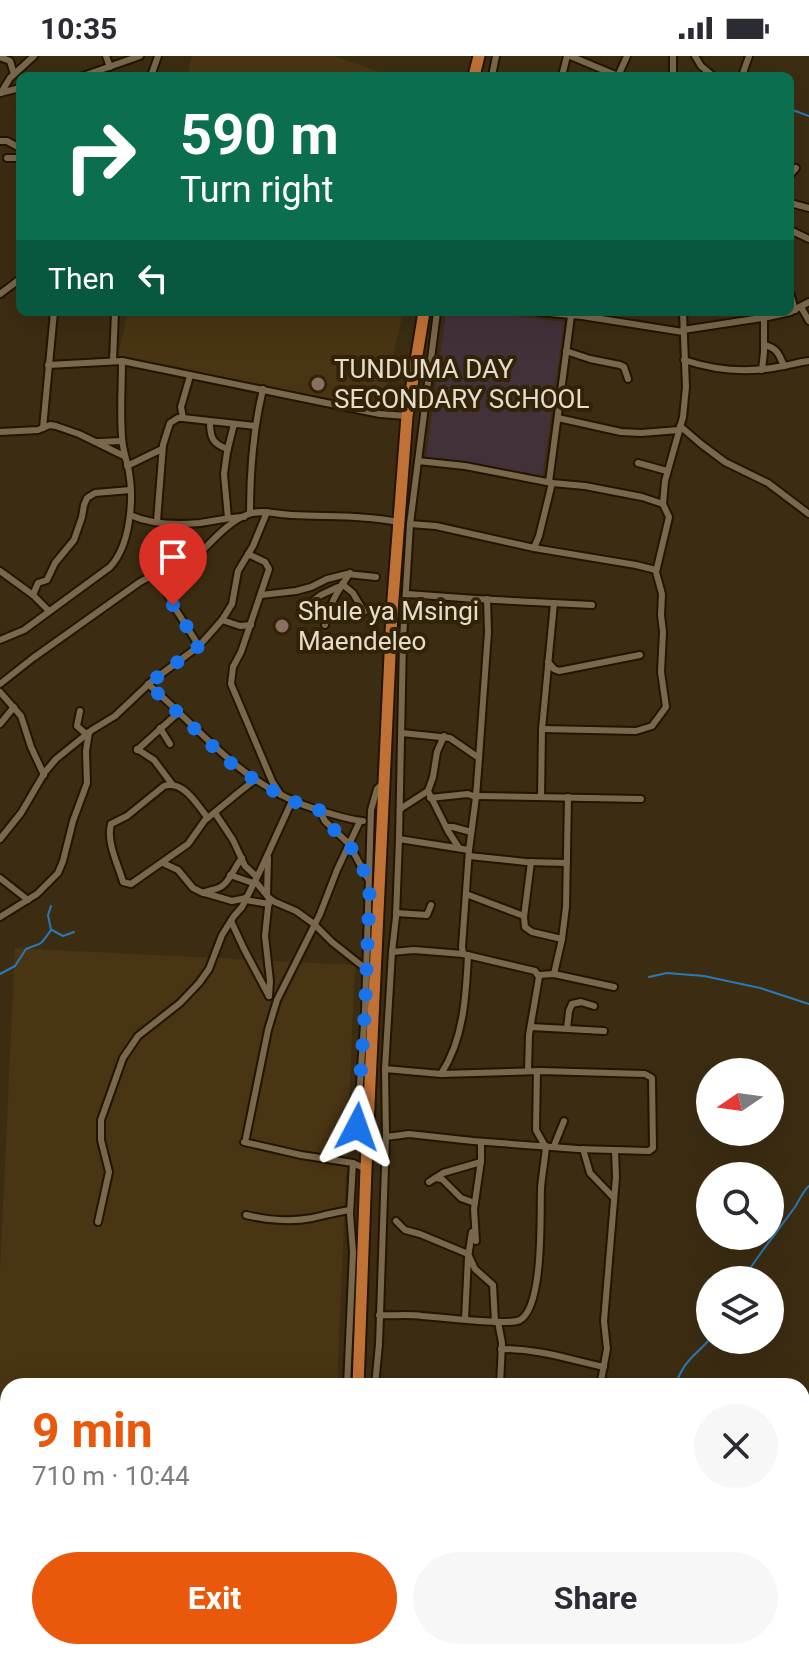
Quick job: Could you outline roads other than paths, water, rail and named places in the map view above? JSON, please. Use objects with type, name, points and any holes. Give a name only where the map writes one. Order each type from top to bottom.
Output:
[{"type":"highway","points":[[358,1378],[383,783],[397,638],[392,612],[404,523],[407,416],[423,316]]},
{"type":"street","points":[[16,72],[34,56]]},
{"type":"street","points":[[106,56],[110,67]]},
{"type":"street","points":[[95,72],[140,56]]},
{"type":"street","points":[[568,56],[608,72]]},
{"type":"street","points":[[695,56],[709,72]]},
{"type":"street","points":[[0,57],[10,61],[14,74],[0,93]]},
{"type":"street","points":[[701,65],[701,72]]},
{"type":"street","points":[[7,158],[16,158]]},
{"type":"street","points":[[809,302],[794,310],[809,321]]},
{"type":"street","points":[[43,428],[54,316]]},
{"type":"street","points":[[113,361],[115,316]]},
{"type":"street","points":[[376,1378],[386,1137],[385,1069],[400,809],[402,733],[397,638],[407,594],[404,523],[418,461],[436,316]]},
{"type":"street","points":[[534,548],[550,482],[571,316]]},
{"type":"street","points":[[594,316],[683,331],[772,316]]},
{"type":"street","points":[[542,729],[636,731],[652,726],[666,707],[661,672],[662,594],[656,570],[669,517],[663,504],[667,471],[680,428],[686,387],[683,316]]},
{"type":"street","points":[[762,370],[764,318]]},
{"type":"street","points":[[764,345],[773,347],[781,355],[784,366]]},
{"type":"street","points":[[566,351],[620,365],[624,367],[628,379]]},
{"type":"street","points":[[684,360],[711,368],[762,370],[809,361]]},
{"type":"street","points":[[48,365],[122,361],[380,414],[407,416]]},
{"type":"street","points":[[0,640],[24,630],[110,567],[123,544],[130,515],[130,490],[122,441],[122,361]]},
{"type":"street","points":[[183,418],[182,401],[190,376]]},
{"type":"street","points":[[247,515],[255,426],[263,389]]},
{"type":"street","points":[[410,394],[426,397]]},
{"type":"street","points":[[157,521],[162,449],[170,423],[183,418],[255,426]]},
{"type":"street","points":[[558,418],[621,432],[680,428],[725,462],[768,483],[809,514]]},
{"type":"street","points":[[210,422],[211,439],[228,449]]},
{"type":"street","points":[[228,518],[224,474],[234,424]]},
{"type":"street","points":[[0,432],[56,426],[124,456]]},
{"type":"street","points":[[95,443],[122,441]]},
{"type":"street","points":[[127,466],[162,449]]},
{"type":"street","points":[[418,461],[585,486],[663,504]]},
{"type":"street","points":[[638,463],[667,471]]},
{"type":"street","points":[[33,595],[36,586],[47,580],[55,563],[71,545],[87,498],[95,493],[130,490]]},
{"type":"street","points":[[0,839],[56,759],[87,733],[115,716],[148,684],[199,646],[222,620],[230,609],[238,571],[259,534],[267,512]]},
{"type":"street","points":[[130,515],[138,519],[196,523],[267,512],[379,518],[436,526],[656,570]]},
{"type":"street","points":[[1,683],[140,582],[191,560],[223,530],[247,515]]},
{"type":"street","points":[[248,554],[268,565],[268,573],[233,667],[231,684],[272,781],[281,795]]},
{"type":"street","points":[[0,571],[49,611]]},
{"type":"street","points":[[157,573],[199,646]]},
{"type":"street","points":[[261,595],[296,591],[350,573],[376,577]]},
{"type":"street","points":[[325,625],[328,608],[350,573]]},
{"type":"street","points":[[301,610],[341,585]]},
{"type":"street","points":[[341,585],[353,593],[364,612]]},
{"type":"street","points":[[407,594],[592,605]]},
{"type":"street","points":[[441,1074],[451,1059],[464,1009],[466,955],[462,947],[479,758],[488,632],[487,599]]},
{"type":"street","points":[[541,797],[542,729],[554,603]]},
{"type":"street","points":[[392,612],[405,612]]},
{"type":"street","points":[[222,620],[240,626],[251,625]]},
{"type":"street","points":[[548,662],[559,671],[640,655]]},
{"type":"street","points":[[148,684],[228,761],[255,780],[292,801],[360,821],[371,820]]},
{"type":"street","points":[[0,692],[23,719],[44,775]]},
{"type":"street","points":[[0,724],[14,707]]},
{"type":"street","points":[[80,711],[77,726],[87,733]]},
{"type":"street","points":[[178,713],[136,749],[154,760],[172,784],[187,793],[208,818]]},
{"type":"street","points":[[160,728],[170,744]]},
{"type":"street","points":[[0,917],[28,900],[58,873],[87,783],[87,733]]},
{"type":"street","points":[[402,733],[444,736],[479,758]]},
{"type":"street","points":[[444,736],[437,752],[429,795],[459,848]]},
{"type":"street","points":[[172,784],[164,786],[127,816],[111,824],[109,830],[116,859],[126,884],[131,884],[188,844],[208,818],[255,780]]},
{"type":"street","points":[[357,1127],[371,820],[374,797],[383,783]]},
{"type":"street","points":[[400,809],[429,795],[641,799]]},
{"type":"street","points":[[554,974],[566,907],[568,797]]},
{"type":"street","points":[[98,1222],[109,1172],[101,1140],[101,1120],[123,1058],[138,1036],[180,1003],[209,969],[222,935],[255,880],[292,801]]},
{"type":"street","points":[[319,810],[325,821],[349,844],[370,882]]},
{"type":"street","points":[[215,813],[268,899]]},
{"type":"street","points":[[360,821],[276,1005],[245,1140],[301,1155],[353,1163],[366,1169]]},
{"type":"street","points":[[446,827],[471,832]]},
{"type":"street","points":[[399,839],[531,862],[567,863]]},
{"type":"street","points":[[268,855],[265,936],[269,996]]},
{"type":"street","points":[[203,893],[224,884],[242,858]]},
{"type":"street","points":[[531,862],[524,924],[527,930],[562,939]]},
{"type":"street","points":[[163,863],[178,870],[193,888],[203,893],[229,901],[268,899],[296,911],[366,969]]},
{"type":"street","points":[[230,875],[255,880]]},
{"type":"street","points":[[0,878],[28,900]]},
{"type":"street","points":[[224,884],[229,901]]},
{"type":"street","points":[[466,894],[524,916]]},
{"type":"street","points":[[396,913],[427,915],[431,905]]},
{"type":"street","points":[[231,921],[276,1005]]},
{"type":"street","points":[[392,952],[414,950],[466,955],[535,971],[539,975],[554,974],[614,987]]},
{"type":"street","points":[[528,1071],[539,975]]},
{"type":"street","points":[[567,1028],[572,1004],[581,1002],[594,1006]]},
{"type":"street","points":[[531,1027],[604,1031]]},
{"type":"street","points":[[385,1069],[441,1074],[528,1071],[645,1074],[652,1077],[653,1148],[649,1151],[583,1149],[409,1134],[386,1137]]},
{"type":"street","points":[[537,1071],[536,1130],[549,1146]]},
{"type":"street","points":[[379,1315],[496,1322],[515,1322],[522,1318],[533,1295],[539,1265],[542,1183],[549,1146],[564,1121]]},
{"type":"street","points":[[465,1319],[468,1254],[474,1228],[481,1142]]},
{"type":"street","points":[[583,1149],[590,1173],[613,1197]]},
{"type":"street","points":[[602,1378],[607,1349],[604,1321],[617,1165],[615,1150]]},
{"type":"street","points":[[475,1203],[461,1198],[442,1179],[430,1180],[481,1162]]},
{"type":"street","points":[[347,1378],[353,1163]]},
{"type":"street","points":[[246,1215],[294,1219],[350,1210]]},
{"type":"street","points":[[396,1221],[405,1230],[468,1254],[475,1269],[493,1285],[496,1322],[501,1335],[500,1378]]},
{"type":"street","points":[[474,1228],[476,1241]]},
{"type":"street","points":[[501,1349],[556,1354],[604,1367]]},
{"type":"waterway","points":[[794,110],[809,116]]},
{"type":"waterway","points":[[0,974],[15,966],[26,949],[40,943],[51,930],[48,915],[51,906]]},
{"type":"waterway","points":[[52,930],[63,936],[74,932]]},
{"type":"waterway","points":[[649,977],[667,973],[704,976],[760,988],[809,1004]]},
{"type":"waterway","points":[[752,1266],[809,1186]]},
{"type":"waterway","points":[[678,1378],[696,1354]]},
{"type":"place","name":"TUNDUMA DAY SECONDARY SCHOOL","points":[[318,384]]},
{"type":"place","name":"Shule ya Msingi Maendeleo","points":[[282,626]]}]
